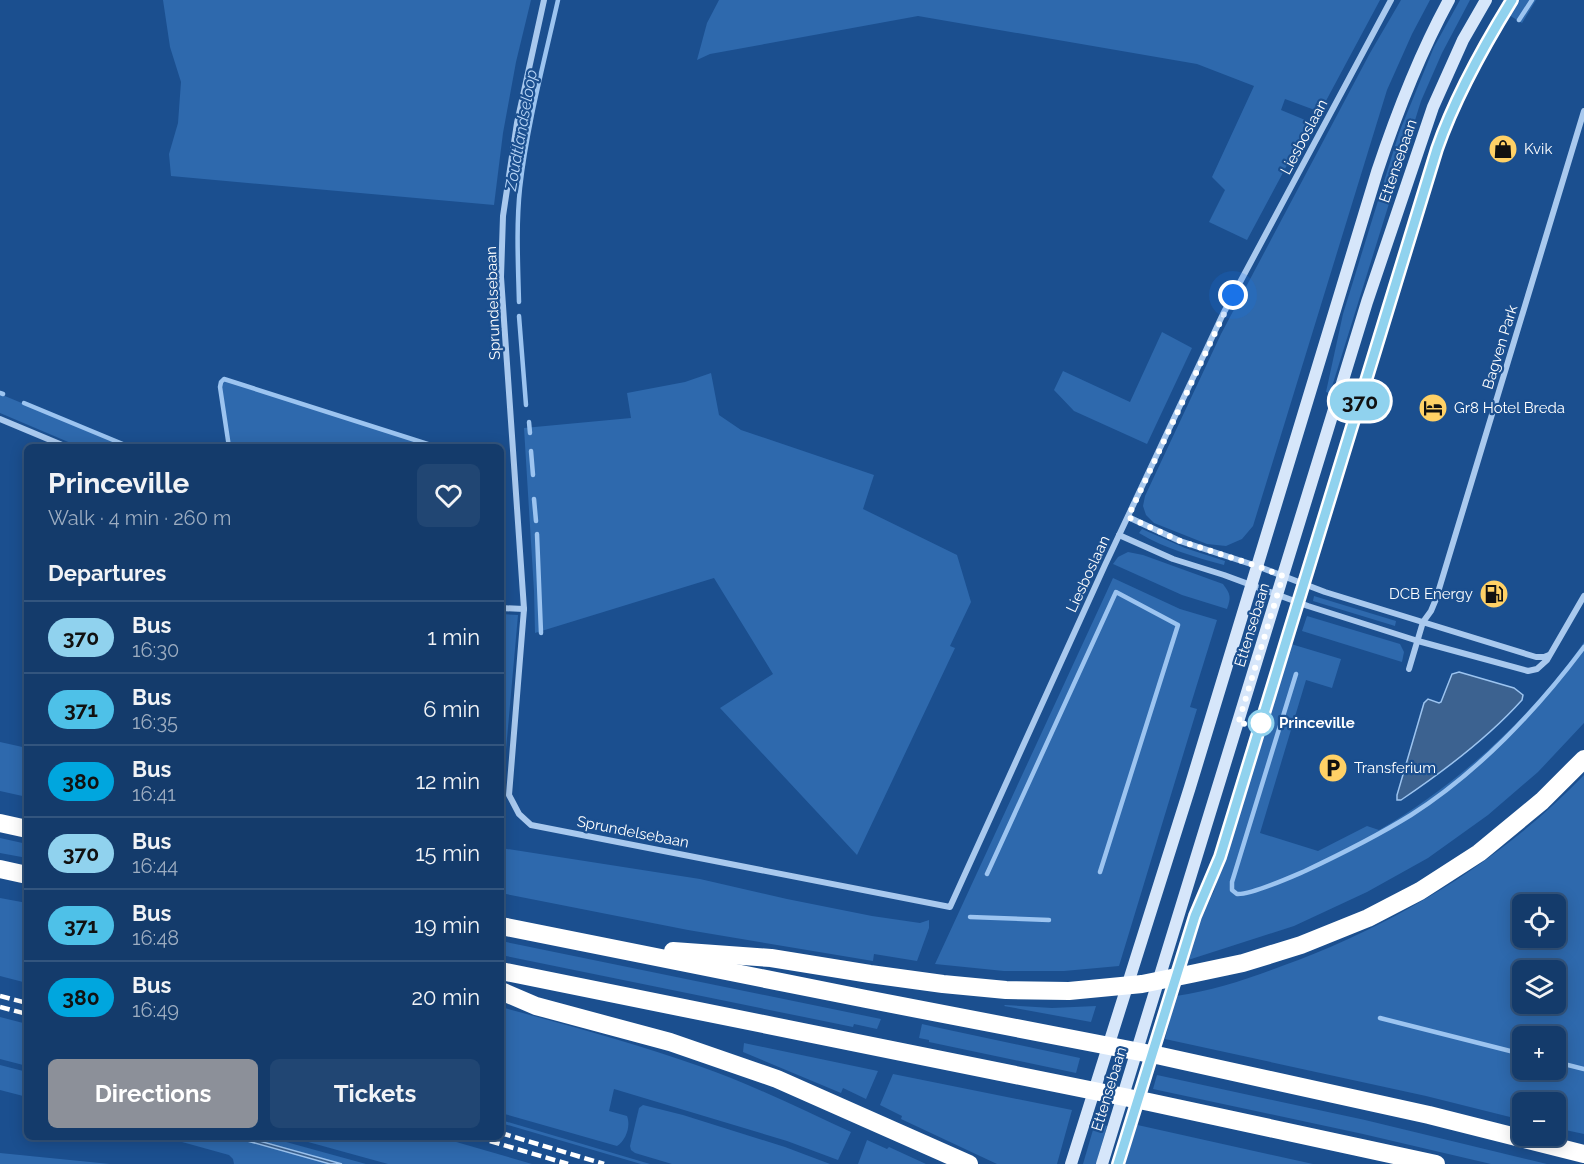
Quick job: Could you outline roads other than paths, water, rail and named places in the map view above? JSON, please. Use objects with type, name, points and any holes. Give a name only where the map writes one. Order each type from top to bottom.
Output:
[{"type":"highway","points":[[594,945],[771,958],[943,984],[1006,990],[1069,991],[1142,984],[1243,963],[1302,945],[1368,918],[1420,891],[1479,853],[1542,801],[1584,759]]},
{"type":"highway","points":[[0,823],[24,828]]},
{"type":"highway","points":[[0,869],[24,873]]},
{"type":"highway","points":[[504,927],[1161,1056],[1429,1115],[1584,1154]]},
{"type":"highway","points":[[504,973],[1149,1102],[1436,1164]]},
{"type":"highway","points":[[504,992],[536,1006],[681,1046],[777,1079],[969,1164]]},
{"type":"main road","name":"Ettensebaan","points":[[1071,1164],[1190,787],[1392,128],[1425,45],[1449,0]]},
{"type":"main road","name":"Ettensebaan","points":[[1102,1164],[1367,302],[1423,133],[1450,68],[1486,0]]},
{"type":"street","name":"Sprundelsebaan","points":[[544,0],[518,123],[503,216],[501,277],[524,609],[509,795],[519,814],[531,825],[950,906]]},
{"type":"street","name":"Liesboslaan","points":[[950,906],[1119,535],[1223,314],[1391,0]]},
{"type":"street","name":"Bagven Park","points":[[1409,669],[1423,622],[1436,599],[1584,111]]},
{"type":"street","points":[[0,419],[60,444]]},
{"type":"street","points":[[1128,517],[1180,541],[1257,566],[1325,592],[1536,657],[1544,657],[1552,652]]},
{"type":"street","points":[[1119,535],[1173,559],[1308,606],[1418,641],[1528,671],[1537,669],[1552,652],[1584,596]]},
{"type":"street","points":[[504,608],[524,609]]},
{"type":"waterway","name":"Zoudtlandseloop","points":[[519,302],[518,231],[523,164],[531,117],[558,0]]},
{"type":"waterway","points":[[1519,20],[1532,0]]},
{"type":"waterway","name":"Zoudtlandseloop","points":[[519,316],[526,405]]},
{"type":"waterway","name":"Zoudtlandseloop","points":[[229,444],[220,387],[224,379],[428,444]]},
{"type":"waterway","name":"Zoudtlandseloop","points":[[24,403],[123,444]]},
{"type":"waterway","name":"Zoudtlandseloop","points":[[529,422],[530,433]]},
{"type":"waterway","points":[[531,451],[533,475]]},
{"type":"waterway","points":[[534,499],[536,521]]},
{"type":"waterway","points":[[537,534],[541,633]]},
{"type":"waterway","points":[[987,874],[1116,592],[1178,625],[1100,872]]},
{"type":"waterway","points":[[1296,674],[1232,882],[1232,890],[1237,894],[1252,892],[1318,865],[1385,830],[1435,798],[1505,739],[1566,671],[1584,647]]},
{"type":"waterway","points":[[970,917],[1049,920]]},
{"type":"waterway","points":[[1380,1018],[1512,1051]]},
{"type":"waterway","points":[[1566,1064],[1584,1069]]},
{"type":"railway","points":[[0,996],[24,1002]]},
{"type":"railway","points":[[0,1007],[24,1013]]},
{"type":"railway","points":[[504,1134],[604,1164]]},
{"type":"railway","points":[[486,1140],[568,1164]]},
{"type":"place","name":"Kvik","points":[[1503,149]]},
{"type":"place","name":"Gr8 Hotel Breda","points":[[1433,408]]},
{"type":"place","name":"DCB Energy","points":[[1494,594]]},
{"type":"place","name":"Princeville","points":[[1261,723]]},
{"type":"place","name":"Transferium","points":[[1333,768]]}]
